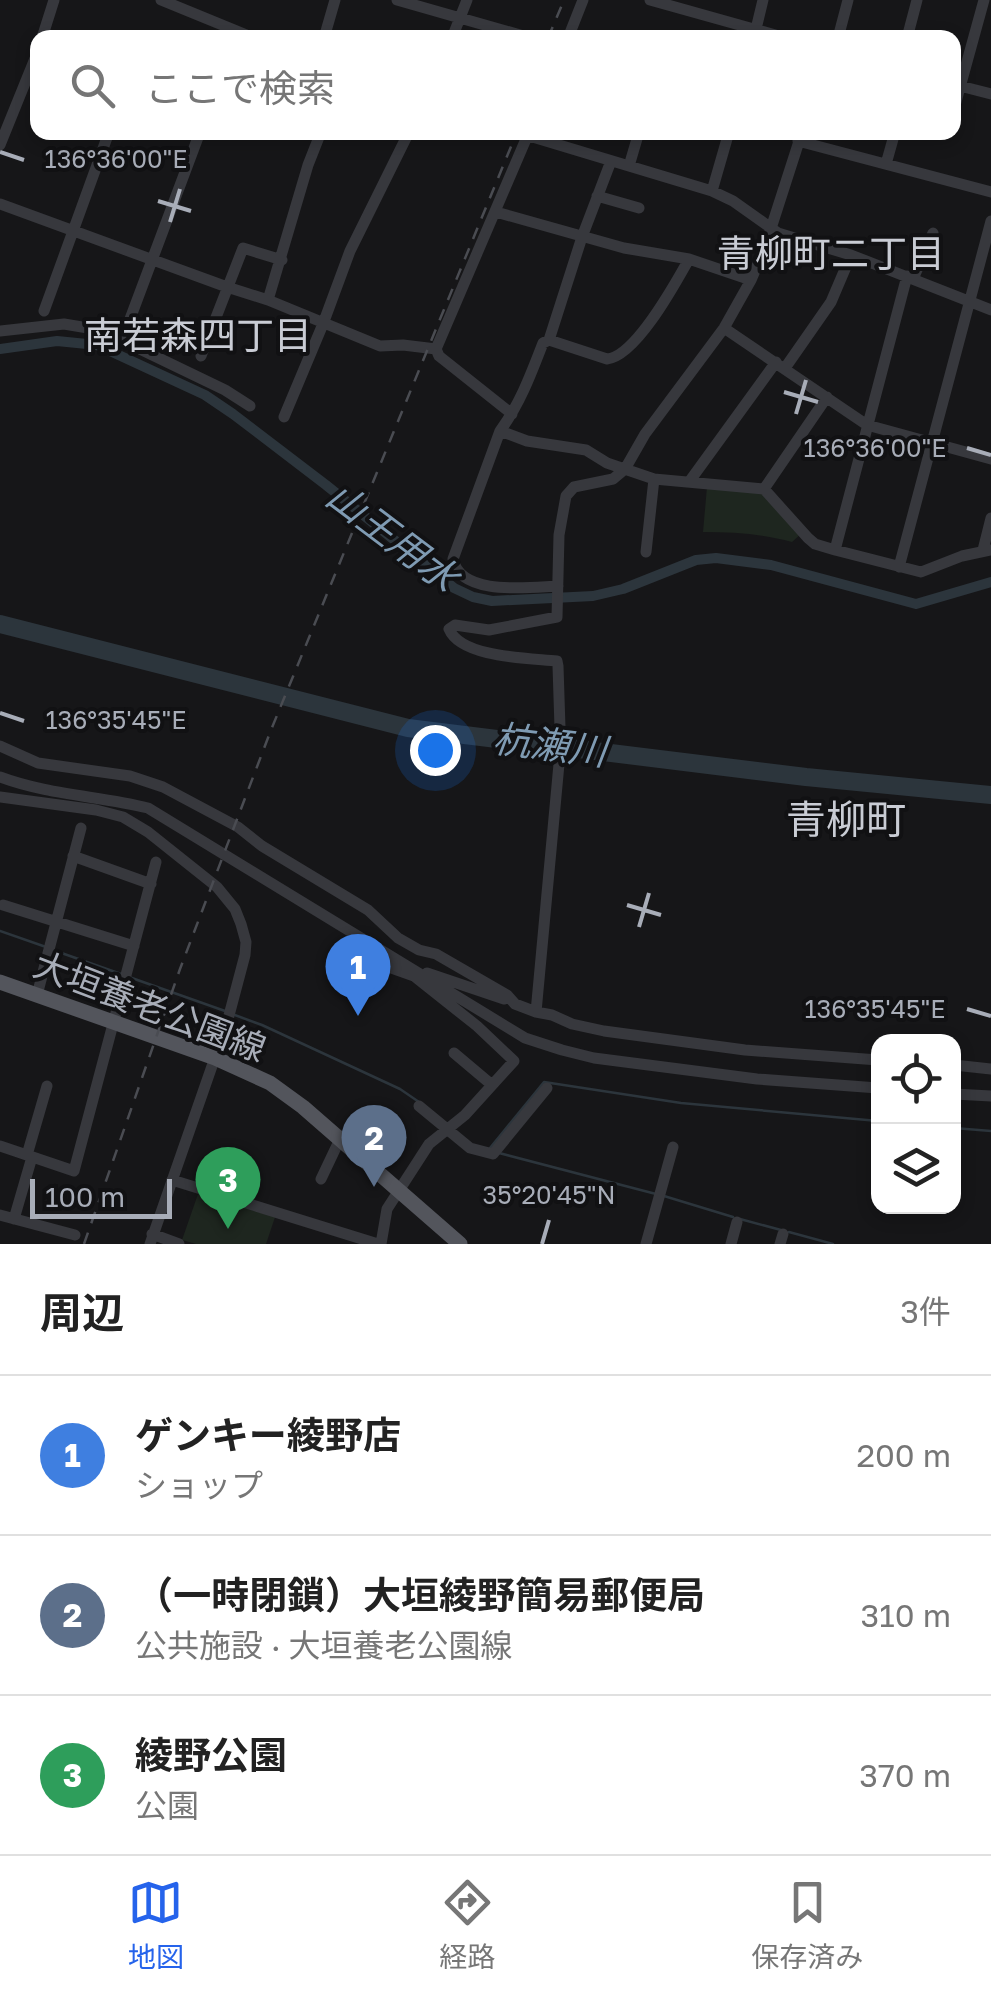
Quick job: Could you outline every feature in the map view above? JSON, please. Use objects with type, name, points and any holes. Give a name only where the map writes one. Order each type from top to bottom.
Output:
[{"type":"main road","name":"大垣養老公園線","points":[[0,982],[215,1058],[270,1083],[460,1244]]},
{"type":"street","points":[[45,30],[54,0]]},
{"type":"street","points":[[160,0],[234,30]]},
{"type":"street","points":[[326,30],[335,0]]},
{"type":"street","points":[[397,0],[500,30]]},
{"type":"street","points":[[455,30],[467,0]]},
{"type":"street","points":[[571,30],[583,0]]},
{"type":"street","points":[[650,0],[759,30]]},
{"type":"street","points":[[756,29],[764,0]]},
{"type":"street","points":[[840,30],[848,0]]},
{"type":"street","points":[[909,30],[917,0]]},
{"type":"street","points":[[961,72],[984,0]]},
{"type":"street","points":[[0,144],[30,71]]},
{"type":"street","points":[[961,86],[991,94]]},
{"type":"street","points":[[44,311],[105,140]]},
{"type":"street","points":[[127,327],[197,140]]},
{"type":"street","points":[[268,300],[318,140]]},
{"type":"street","points":[[284,417],[358,232],[405,140]]},
{"type":"street","points":[[512,414],[438,356],[436,349],[496,212],[522,140]]},
{"type":"street","points":[[544,140],[712,191],[778,233],[850,255],[991,310]]},
{"type":"street","points":[[629,166],[636,140]]},
{"type":"street","points":[[712,191],[728,140]]},
{"type":"street","points":[[536,1012],[560,732],[557,661],[477,650],[455,639],[449,629],[455,625],[489,630],[558,617],[559,535],[566,496],[574,487],[613,478],[625,469],[644,434],[724,328],[751,280],[799,140]]},
{"type":"street","points":[[810,140],[991,192]]},
{"type":"street","points":[[886,164],[893,140]]},
{"type":"street","points":[[558,593],[486,586],[466,578],[455,568],[454,559],[500,431],[526,388],[543,344],[549,340],[610,160]]},
{"type":"street","points":[[597,196],[639,208]]},
{"type":"street","points":[[0,204],[268,300],[380,346],[436,349]]},
{"type":"street","points":[[496,212],[624,248],[688,258],[751,280]]},
{"type":"street","points":[[899,567],[991,221]]},
{"type":"street","points":[[834,550],[910,277],[933,233]]},
{"type":"street","points":[[201,356],[244,248],[282,260]]},
{"type":"street","points":[[690,482],[831,302],[850,255]]},
{"type":"street","points":[[549,340],[607,359],[620,356],[648,325],[688,258]]},
{"type":"street","points":[[0,330],[64,324],[88,328],[118,338],[250,406]]},
{"type":"street","points":[[724,328],[867,426],[991,459]]},
{"type":"street","points":[[764,489],[827,397]]},
{"type":"street","points":[[500,431],[528,441],[586,450],[607,463],[654,480],[764,489],[815,544],[921,572],[987,550],[991,518]]},
{"type":"street","points":[[646,552],[654,480]]},
{"type":"street","points":[[0,746],[52,766],[130,776],[163,787],[238,827],[262,846],[368,910],[398,938],[436,954],[507,995],[515,1004]]},
{"type":"street","points":[[0,754],[30,759]]},
{"type":"street","points":[[0,778],[36,789],[148,808],[525,1038],[577,1054],[757,1079],[871,1087]]},
{"type":"street","points":[[0,797],[123,817],[148,832],[226,897],[241,924],[245,955],[228,1023],[151,1239],[179,1244]]},
{"type":"street","points":[[37,995],[80,828]]},
{"type":"street","points":[[73,856],[150,884]]},
{"type":"street","points":[[0,1146],[74,1171],[156,862]]},
{"type":"street","points":[[3,905],[134,946]]},
{"type":"street","points":[[383,965],[416,974],[431,973],[536,1012],[604,1032],[745,1050],[871,1059]]},
{"type":"street","points":[[172,1180],[380,1244],[386,1209],[429,1144],[448,1130],[514,1061],[416,974]]},
{"type":"street","points":[[454,1053],[492,1085]]},
{"type":"street","points":[[961,1066],[991,1069]]},
{"type":"street","points":[[14,1219],[47,1086]]},
{"type":"street","points":[[419,1106],[470,1148],[492,1154],[548,1088]]},
{"type":"street","points":[[961,1094],[991,1096]]},
{"type":"street","points":[[321,1179],[340,1139]]},
{"type":"street","points":[[646,1244],[673,1147]]},
{"type":"street","points":[[0,1215],[75,1235]]},
{"type":"street","points":[[731,1244],[737,1222]]},
{"type":"shaded area","points":[[707,487],[763,491],[801,534],[792,542],[748,534],[703,532]]},
{"type":"shaded area","points":[[198,1194],[275,1217],[266,1244],[196,1244],[182,1240]]},
{"type":"waterway","name":"山王用水","points":[[0,349],[57,341],[97,345],[205,395],[454,588],[473,597],[492,601],[593,596],[623,589],[696,560],[716,558],[771,565],[916,604],[991,582]]},
{"type":"waterway","name":"杭瀬川","points":[[0,624],[408,728],[806,777],[991,795]]},
{"type":"waterway","points":[[0,931],[46,947]]},
{"type":"waterway","points":[[53,950],[121,974]]},
{"type":"waterway","points":[[129,977],[225,1011]]},
{"type":"waterway","points":[[232,1014],[400,1089],[419,1102]]},
{"type":"waterway","points":[[490,1148],[544,1082],[681,1103],[871,1120]]},
{"type":"waterway","points":[[961,1129],[991,1131]]},
{"type":"waterway","points":[[499,1153],[656,1194]]},
{"type":"waterway","points":[[664,1196],[733,1217]]},
{"type":"waterway","points":[[740,1219],[781,1230]]},
{"type":"waterway","points":[[789,1232],[833,1244]]},
{"type":"railway","points":[[551,30],[564,0]]},
{"type":"railway","points":[[84,1244],[180,969],[271,730],[514,140]]},
{"type":"place","name":"ゲンキー綾野店","points":[[358,1016]]},
{"type":"place","name":"（一時閉鎖）大垣綾野簡易郵便局","points":[[374,1187]]},
{"type":"place","name":"綾野公園","points":[[228,1229]]},
{"type":"district","name":"青柳町二丁目","points":[[831,252]]},
{"type":"district","name":"南若森四丁目","points":[[198,334]]},
{"type":"district","name":"青柳町","points":[[846,819]]}]
